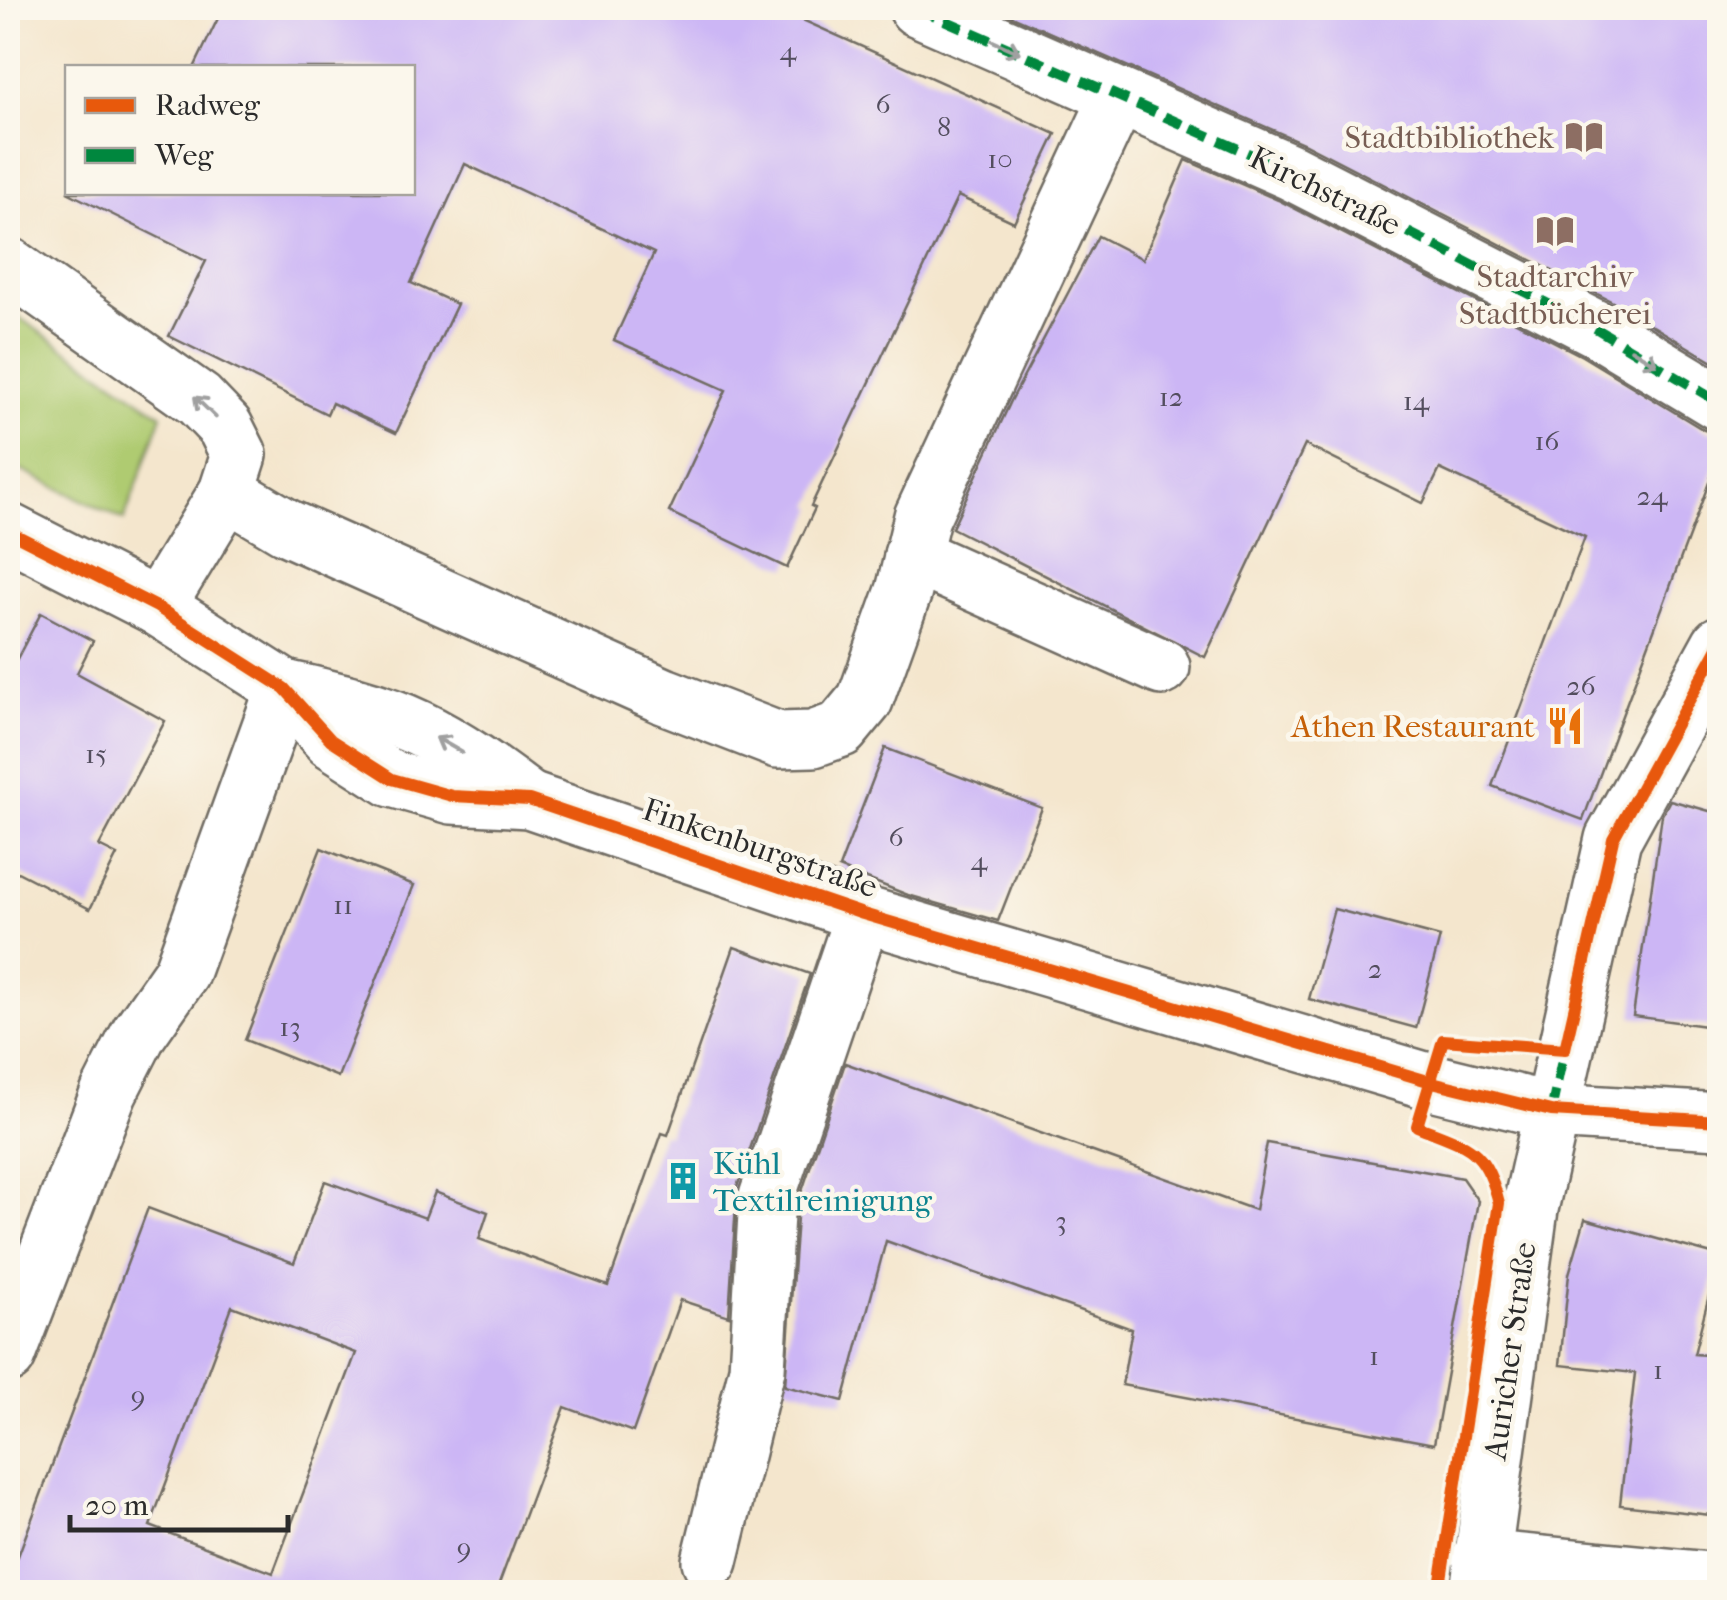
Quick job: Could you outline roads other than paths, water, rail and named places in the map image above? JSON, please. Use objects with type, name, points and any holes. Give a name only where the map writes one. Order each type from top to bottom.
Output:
[{"type":"street","name":"Kirchstraße","points":[[916,8],[1292,172],[1598,329],[1720,403]]},
{"type":"street","points":[[227,492],[286,526],[664,696],[778,740],[813,739],[841,728],[864,700],[904,591],[922,517],[1118,98]]},
{"type":"street","points":[[8,265],[199,400],[225,427],[238,455],[227,492],[157,606]]},
{"type":"street","name":"Finkenburgstraße","points":[[8,531],[157,606],[284,688],[331,740],[392,779],[452,796],[530,800],[863,914],[1428,1080],[1551,1111],[1720,1122]]},
{"type":"street","points":[[912,555],[1162,667]]},
{"type":"street","name":"Auricher Straße","points":[[1479,1576],[1530,1209],[1613,839],[1720,644]]},
{"type":"street","points":[[8,1355],[109,1092],[138,1032],[181,972],[284,688]]},
{"type":"street","points":[[710,1561],[757,1368],[767,1197],[863,914]]},
{"type":"street","points":[[1479,1576],[1720,1580]]},
{"type":"place","name":"Stadtbibliothek","points":[[1584,137]]},
{"type":"place","name":"Stadtarchiv Stadtbücherei","points":[[1555,231]]},
{"type":"place","name":"Athen Restaurant","points":[[1565,726]]},
{"type":"place","name":"Kühl Textilreinigung","points":[[683,1181]]}]
